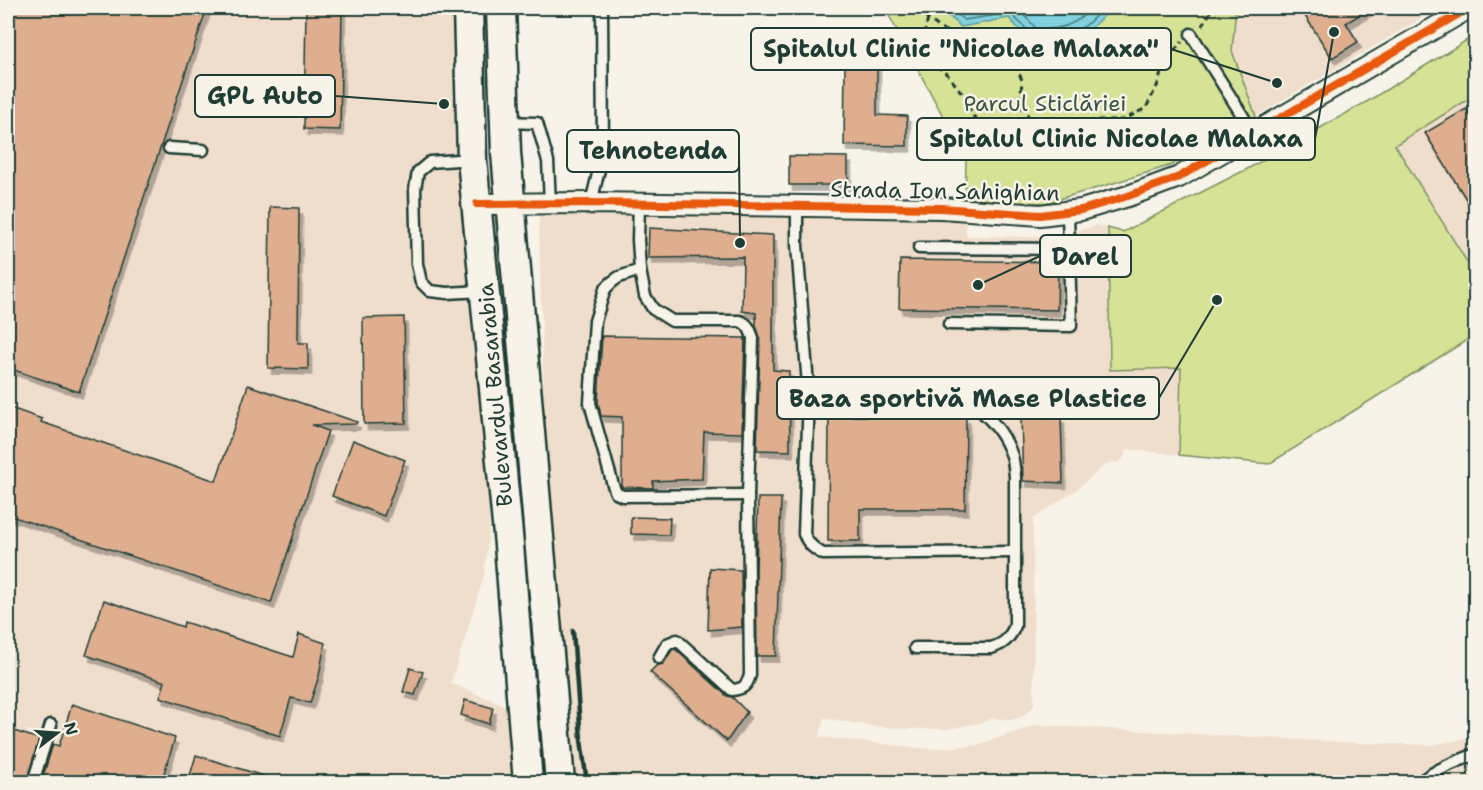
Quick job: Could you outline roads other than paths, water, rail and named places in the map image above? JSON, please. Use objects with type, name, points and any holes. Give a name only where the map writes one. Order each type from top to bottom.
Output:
[{"type":"main road","name":"Bulevardul Basarabia","points":[[468,8],[472,159],[509,546],[528,783]]},
{"type":"main road","name":"Bulevardul Basarabia","points":[[501,8],[504,122],[510,204],[561,783]]},
{"type":"street","name":"Strada Ion Sahighian","points":[[477,204],[550,202],[941,208],[1040,215],[1081,210],[1179,177],[1469,8]]},
{"type":"lane","points":[[591,203],[603,153],[602,8]]},
{"type":"lane","points":[[1191,34],[1254,134]]},
{"type":"lane","points":[[504,122],[537,123],[548,161],[550,202]]},
{"type":"lane","points":[[169,147],[203,150]]},
{"type":"lane","points":[[472,159],[430,162],[418,172],[415,189],[417,264],[421,282],[430,291],[447,293],[485,291]]},
{"type":"lane","points":[[639,204],[640,270],[645,296],[653,309],[672,321],[740,321],[749,327],[753,338],[748,495],[750,675],[748,683],[742,688],[732,690],[677,640],[667,644],[659,658]]},
{"type":"lane","points":[[797,206],[797,244],[808,398],[804,534],[807,541],[823,554],[1015,552]]},
{"type":"lane","points":[[948,324],[1071,326],[1068,212]]},
{"type":"lane","points":[[919,248],[1069,249]]},
{"type":"lane","points":[[640,270],[628,273],[605,289],[595,321],[590,403],[616,493],[623,496],[748,495]]},
{"type":"lane","points":[[808,398],[974,405],[998,428],[1012,456],[1015,476],[1015,626],[1010,638],[991,648],[915,648]]},
{"type":"lane","points":[[33,783],[51,725]]},
{"type":"lane","points":[[1419,783],[1450,764],[1476,754]]},
{"type":"water","points":[[940,8],[1112,8],[1088,31],[1059,43],[1030,41],[1009,18],[961,27]]},
{"type":"railway","points":[[573,631],[581,740],[587,782]]},
{"type":"place","name":"Spitalul Clinic Nicolae Malaxa","points":[[1334,32]]},
{"type":"place","name":"Spitalul Clinic \"Nicolae Malaxa\"","points":[[1277,83]]},
{"type":"place","name":"GPL Auto","points":[[444,104]]},
{"type":"place","name":"Tehnotenda","points":[[740,243]]},
{"type":"place","name":"Darel","points":[[978,285]]},
{"type":"place","name":"Baza sportivă Mase Plastice","points":[[1217,300]]},
{"type":"park label","name":"Parcul Sticlăriei","points":[[1045,103]]}]
